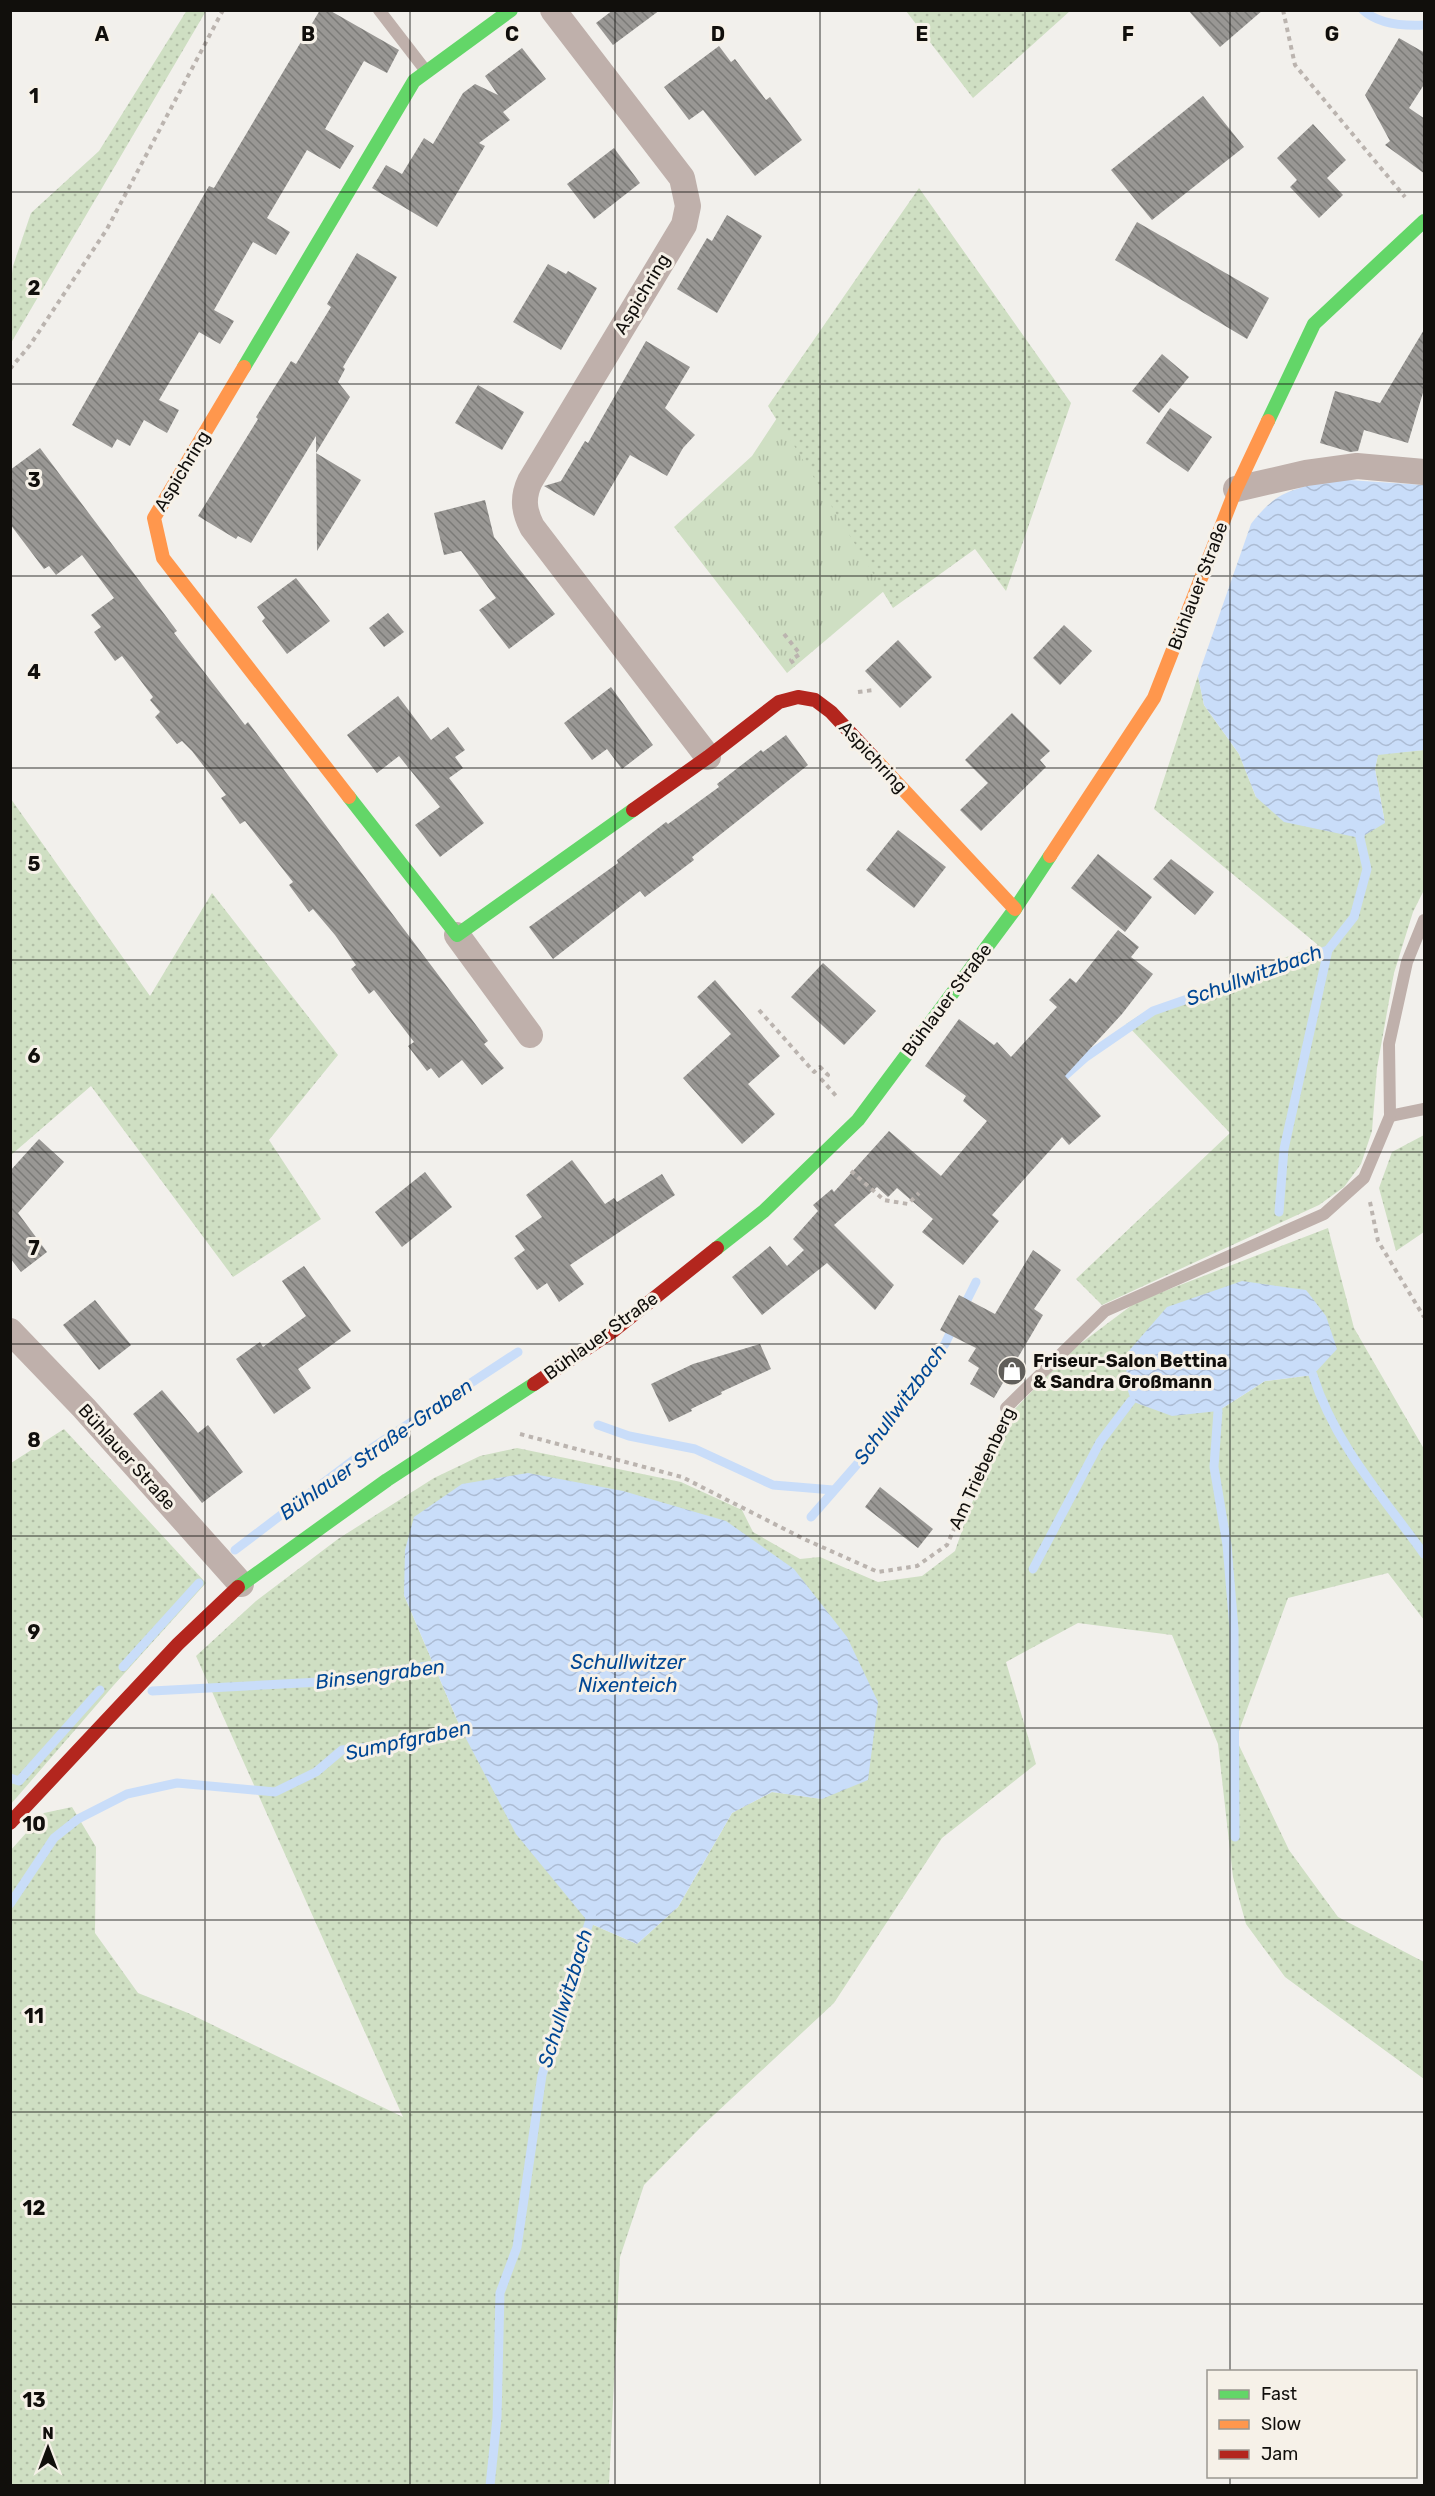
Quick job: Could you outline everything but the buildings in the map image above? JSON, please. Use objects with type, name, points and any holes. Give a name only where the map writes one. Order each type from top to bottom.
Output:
[{"type":"street","name":"Aspichring","points":[[511,10],[414,81],[154,518],[163,558],[457,935],[530,1035]]},
{"type":"street","name":"Aspichring","points":[[553,10],[682,178],[688,206],[684,225],[530,481],[524,503],[526,515],[532,527],[708,757]]},
{"type":"street","name":"Bühlauer Straße","points":[[10,1823],[178,1644],[241,1584],[387,1480],[486,1417],[613,1331],[764,1211],[858,1120],[1015,909],[1154,698],[1236,489],[1314,324],[1425,221]]},
{"type":"street","points":[[1236,489],[1306,473],[1357,466],[1425,472]]},
{"type":"street","name":"Aspichring","points":[[457,935],[708,757],[779,702],[798,697],[815,700],[831,712],[1015,909]]},
{"type":"street","name":"Bühlauer Straße","points":[[10,1331],[84,1408],[241,1584]]},
{"type":"lane","points":[[379,10],[427,72]]},
{"type":"lane","name":"Am Triebenberg","points":[[1006,1408],[1104,1311],[1324,1214],[1364,1178],[1390,1116],[1389,1044],[1407,962],[1425,920]]},
{"type":"lane","points":[[1390,1116],[1425,1109]]},
{"type":"path","points":[[10,369],[30,345],[108,229],[223,10]]},
{"type":"path","points":[[1283,10],[1295,66],[1373,162],[1410,203]]},
{"type":"path","points":[[759,1010],[814,1072],[820,1067],[828,1075],[822,1080],[858,1120]]},
{"type":"path","points":[[829,1150],[884,1200],[908,1204],[919,1193]]},
{"type":"path","points":[[1364,1178],[1378,1241],[1425,1317]]},
{"type":"path","name":"Am Triebenberg","points":[[486,1417],[513,1432],[682,1477],[804,1539],[878,1572],[917,1566],[947,1545],[1006,1408]]},
{"type":"green space","points":[[187,10],[206,11],[11,343],[13,266],[31,213],[99,151]]},
{"type":"green space","points":[[906,11],[1070,11],[973,98]]},
{"type":"green space","points":[[919,188],[1071,403],[1006,591],[975,549],[893,608],[768,406]]},
{"type":"green space","points":[[777,418],[884,591],[787,673],[674,527],[752,456]]},
{"type":"green space","points":[[1198,676],[1204,705],[1239,754],[1256,797],[1385,823],[1375,769],[1378,754],[1424,750],[1424,890],[1413,912],[1394,973],[1377,1068],[1372,1131],[1361,1164],[1344,1187],[1319,1205],[1102,1305],[1076,1279],[1230,1133],[1126,1024],[1148,1010],[1318,945],[1154,809]]},
{"type":"green space","points":[[11,799],[150,996],[212,893],[338,1055],[269,1140],[321,1219],[233,1277],[91,1086],[11,1155]]},
{"type":"green space","points":[[1424,1135],[1424,1232],[1396,1251],[1379,1188],[1392,1152]]},
{"type":"green space","points":[[1328,1228],[1354,1328],[1424,1449],[1424,1620],[1388,1573],[1288,1598],[1236,1739],[1289,1850],[1338,1917],[1424,1962],[1424,2079],[1285,1977],[1246,1924],[1233,1877],[1218,1744],[1172,1635],[1078,1623],[1006,1662],[1036,1764],[942,1838],[834,2003],[700,2128],[644,2185],[620,2257],[609,2485],[11,2486],[10,1851],[44,1813],[72,1807],[96,1847],[95,1933],[138,1993],[188,2013],[403,2117],[196,1656],[256,1601],[338,1539],[434,1478],[480,1456],[517,1448],[681,1482],[742,1510],[753,1532],[800,1559],[820,1557],[878,1582],[922,1576],[955,1551],[969,1510],[1011,1413],[1072,1350],[1136,1302]],"holes":[[[1313,1375],[1265,1381],[1218,1411],[1126,1384]],[[404,1595],[822,1799],[772,1792],[732,1813],[678,1907],[637,1944],[589,1923],[461,1729]]]},
{"type":"green space","points":[[64,1429],[206,1583],[11,1804],[11,1463]]},
{"type":"water","points":[[1333,479],[1424,485],[1424,750],[1378,755],[1375,769],[1385,823],[1360,838],[1284,822],[1256,797],[1239,754],[1204,705],[1198,676],[1251,524],[1269,504],[1286,493]]},
{"type":"water","points":[[1242,1281],[1306,1290],[1326,1316],[1337,1349],[1313,1375],[1265,1381],[1218,1411],[1172,1416],[1131,1401],[1126,1384],[1127,1353],[1167,1307]]},
{"type":"water","name":"Schullwitzer Nixenteich","points":[[528,1473],[623,1491],[726,1521],[794,1569],[847,1637],[878,1702],[868,1780],[822,1799],[772,1792],[732,1813],[678,1907],[637,1944],[589,1923],[516,1834],[461,1729],[404,1595],[405,1550],[414,1517],[462,1484]]},
{"type":"waterway","points":[[1363,10],[1384,22],[1424,25]]},
{"type":"waterway","name":"Schullwitzbach","points":[[1058,1082],[1086,1057],[1153,1011],[1328,950],[1354,917],[1367,869],[1360,838],[1361,827]]},
{"type":"waterway","points":[[1279,1212],[1284,1149],[1328,950]]},
{"type":"waterway","name":"Schullwitzbach","points":[[962,1310],[976,1282]]},
{"type":"waterway","name":"Schullwitzbach","points":[[811,1517],[859,1462],[945,1344],[954,1325]]},
{"type":"waterway","name":"Bühlauer Straße-Graben","points":[[235,1550],[352,1461],[518,1352]]},
{"type":"waterway","points":[[1313,1375],[1333,1424],[1361,1469],[1424,1554]]},
{"type":"waterway","points":[[1033,1569],[1100,1442],[1131,1401]]},
{"type":"waterway","points":[[1218,1411],[1214,1467],[1227,1545],[1234,1629],[1235,1837]]},
{"type":"waterway","name":"Bühlauer Straße-Graben","points":[[598,1425],[629,1436],[695,1449],[773,1485],[833,1490]]},
{"type":"waterway","name":"Bühlauer Straße-Graben","points":[[123,1667],[199,1583]]},
{"type":"waterway","name":"Binsengraben","points":[[152,1691],[320,1682],[444,1665]]},
{"type":"waterway","name":"Binsengraben","points":[[10,1778],[19,1781],[100,1690]]},
{"type":"waterway","name":"Sumpfgraben","points":[[10,1904],[54,1838],[78,1819],[127,1794],[177,1783],[275,1792],[316,1772],[342,1750],[406,1743],[471,1726]]},
{"type":"waterway","name":"Schullwitzbach","points":[[490,2486],[497,2418],[500,2293],[517,2247],[542,2075],[592,1913]]},
{"type":"traffic: fast","points":[[244,367],[414,81],[511,10]]},
{"type":"traffic: fast","points":[[1268,421],[1314,324],[1424,221]]},
{"type":"traffic: fast","points":[[349,797],[457,935],[633,810]]},
{"type":"traffic: fast","points":[[717,1248],[764,1211],[858,1120],[1015,909],[1050,856]]},
{"type":"traffic: fast","points":[[238,1587],[387,1480],[534,1384]]},
{"type":"traffic: slow","points":[[244,367],[154,518],[163,558],[349,797]]},
{"type":"traffic: slow","points":[[1050,856],[1154,698],[1236,489],[1268,421]]},
{"type":"traffic: slow","points":[[872,756],[1015,909]]},
{"type":"traffic: jam","points":[[633,810],[708,757],[779,702],[798,697],[815,700],[831,712],[872,756]]},
{"type":"traffic: jam","points":[[534,1384],[613,1331],[717,1248]]},
{"type":"traffic: jam","points":[[10,1823],[178,1644],[238,1587]]},
{"type":"place","name":"Friseur-Salon Bettina & Sandra Großmann","points":[[1012,1371]]}]
